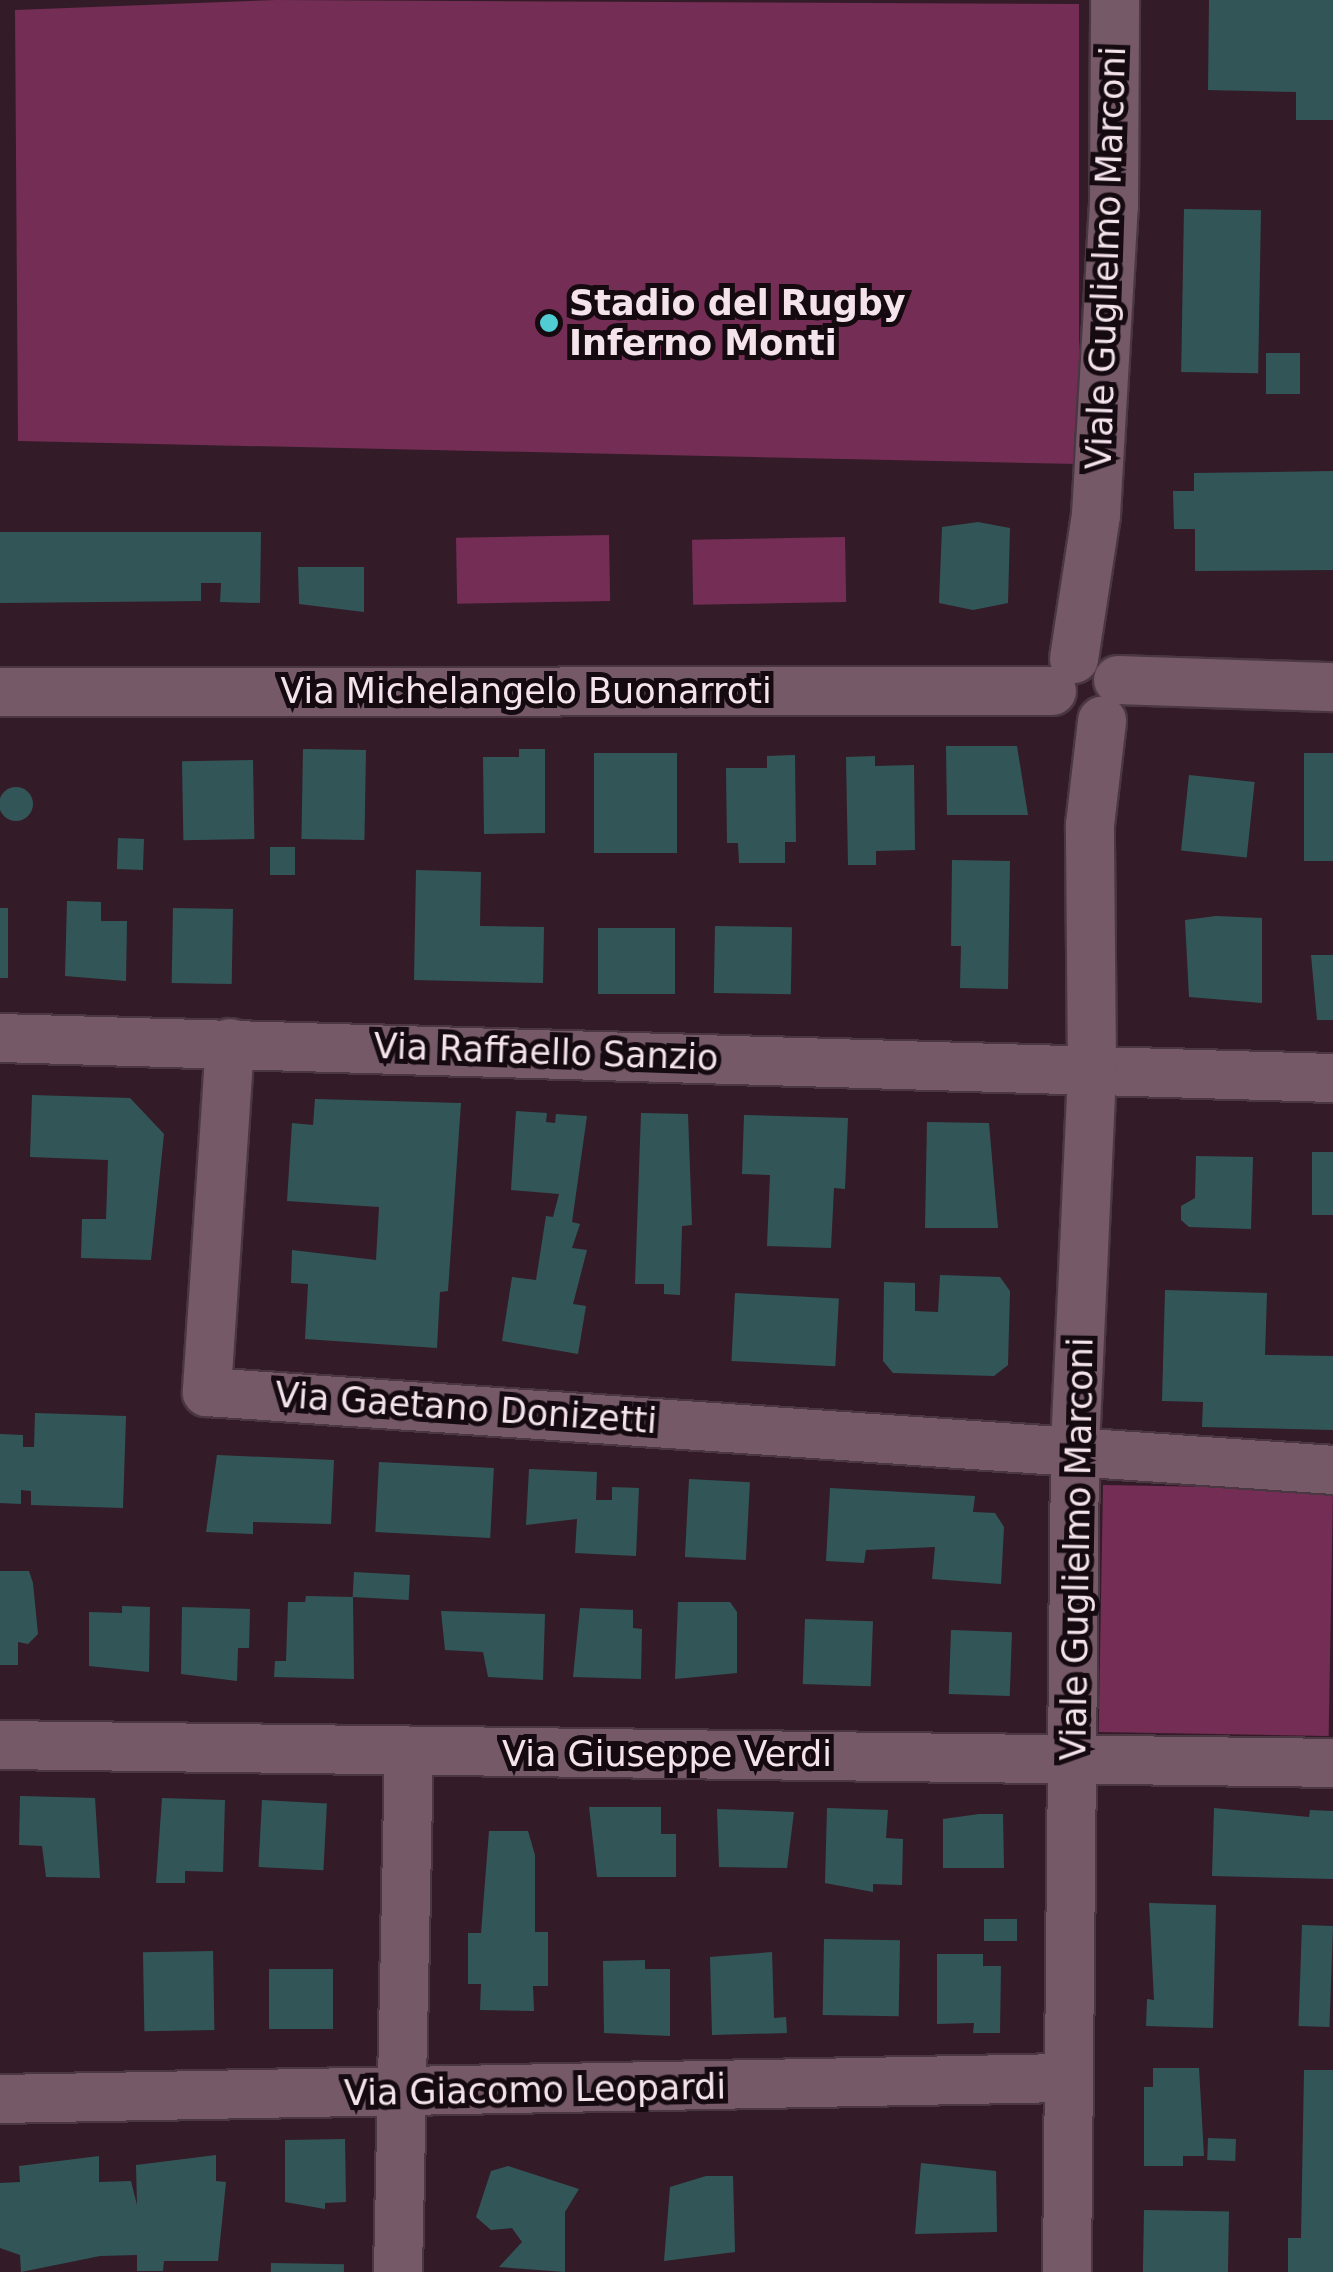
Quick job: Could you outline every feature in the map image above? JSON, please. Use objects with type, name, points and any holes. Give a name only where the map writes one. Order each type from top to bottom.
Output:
[{"type":"street","name":"Viale Guglielmo Marconi","points":[[1066,2272],[1075,1447],[1092,1068],[1090,825],[1103,767],[1092,691],[1096,516],[1114,206],[1115,0]]},
{"type":"street","name":"Via Michelangelo Buonarroti","points":[[0,692],[1092,691],[1333,687]]},
{"type":"street","name":"Via Raffaello Sanzio","points":[[0,1038],[1333,1078]]},
{"type":"street","name":"Via Gaetano Donizetti","points":[[230,1043],[207,1392],[1075,1447]]},
{"type":"street","points":[[1075,1447],[1333,1470]]},
{"type":"street","name":"Via Giuseppe Verdi","points":[[0,1745],[409,1753],[1074,1754],[1333,1763]]},
{"type":"street","points":[[398,2272],[409,1753]]},
{"type":"street","name":"Via Giacomo Leopardi","points":[[0,2099],[1070,2078]]},
{"type":"shaded area","name":"Stadio del Rugby Inferno Monti","points":[[276,0],[1079,4],[1079,464],[18,441],[15,10]]},
{"type":"shaded area","points":[[609,535],[610,601],[457,604],[456,538]]},
{"type":"shaded area","points":[[845,537],[846,602],[693,605],[692,540]]},
{"type":"shaded area","points":[[1103,1485],[1333,1489],[1329,1736],[1099,1732]]},
{"type":"building","points":[[1209,0],[1333,0],[1333,120],[1296,120],[1296,92],[1208,90]]},
{"type":"building","points":[[1184,209],[1261,210],[1258,373],[1181,372]]},
{"type":"building","points":[[1266,353],[1300,353],[1300,394],[1266,394]]},
{"type":"building","points":[[1333,471],[1333,570],[1195,571],[1195,529],[1174,529],[1173,491],[1194,491],[1194,473]]},
{"type":"building","points":[[978,522],[1010,528],[1008,603],[973,610],[939,603],[942,527]]},
{"type":"building","points":[[0,532],[261,532],[260,603],[220,602],[221,583],[201,583],[201,601],[0,603]]},
{"type":"building","points":[[298,567],[364,567],[364,612],[299,604]]},
{"type":"building","points":[[946,746],[1017,746],[1028,815],[947,815]]},
{"type":"building","points":[[303,749],[366,750],[364,840],[301,839]]},
{"type":"building","points":[[519,749],[545,749],[545,833],[484,834],[483,757],[519,757]]},
{"type":"building","points":[[594,753],[677,753],[677,853],[594,853]]},
{"type":"building","points":[[1304,753],[1333,753],[1333,861],[1304,861]]},
{"type":"building","points":[[795,755],[796,842],[785,842],[785,863],[739,863],[738,843],[727,843],[726,768],[767,768],[767,756]]},
{"type":"building","points":[[875,756],[875,766],[914,765],[915,850],[876,851],[876,865],[848,865],[846,757]]},
{"type":"building","points":[[253,760],[254,839],[183,840],[182,761]]},
{"type":"building","points":[[1189,775],[1255,782],[1247,857],[1181,851]]},
{"type":"building","points":[[16,787],[28,792],[33,804],[28,816],[16,821],[4,816],[-1,804],[4,792]]},
{"type":"building","points":[[118,838],[144,839],[143,870],[117,869]]},
{"type":"building","points":[[270,847],[295,847],[295,875],[270,875]]},
{"type":"building","points":[[952,860],[1010,861],[1008,989],[960,988],[961,946],[951,946]]},
{"type":"building","points":[[416,870],[481,872],[480,926],[544,927],[543,983],[414,980]]},
{"type":"building","points":[[67,901],[101,902],[101,921],[127,921],[126,981],[65,976]]},
{"type":"building","points":[[0,908],[8,908],[8,978],[0,978]]},
{"type":"building","points":[[173,908],[233,909],[232,984],[172,983]]},
{"type":"building","points":[[1216,916],[1262,918],[1262,1003],[1189,997],[1185,920]]},
{"type":"building","points":[[715,926],[792,927],[791,994],[714,993]]},
{"type":"building","points":[[598,928],[675,928],[675,994],[598,994]]},
{"type":"building","points":[[1311,955],[1333,955],[1333,1020],[1317,1020]]},
{"type":"building","points":[[32,1095],[130,1098],[164,1134],[151,1260],[81,1258],[82,1219],[106,1219],[108,1160],[30,1157]]},
{"type":"building","points":[[315,1099],[461,1103],[448,1291],[440,1292],[437,1348],[305,1339],[308,1284],[291,1283],[292,1250],[376,1260],[379,1207],[287,1201],[292,1123],[313,1125]]},
{"type":"building","points":[[516,1111],[547,1113],[546,1122],[555,1123],[556,1114],[587,1116],[572,1222],[580,1224],[572,1248],[587,1250],[573,1304],[586,1306],[578,1354],[502,1341],[512,1277],[536,1280],[546,1216],[553,1217],[559,1194],[511,1190]]},
{"type":"building","points":[[641,1113],[688,1114],[692,1225],[682,1226],[680,1295],[664,1294],[664,1284],[635,1284]]},
{"type":"building","points":[[744,1115],[848,1118],[845,1189],[834,1188],[831,1248],[767,1246],[770,1175],[742,1174]]},
{"type":"building","points":[[927,1122],[989,1123],[998,1228],[925,1228]]},
{"type":"building","points":[[1312,1152],[1333,1152],[1333,1215],[1312,1215]]},
{"type":"building","points":[[1196,1156],[1253,1157],[1251,1229],[1189,1227],[1181,1220],[1181,1206],[1195,1198]]},
{"type":"building","points":[[940,1275],[1000,1277],[1010,1291],[1008,1365],[994,1376],[893,1373],[883,1361],[884,1282],[915,1283],[915,1311],[938,1312]]},
{"type":"building","points":[[1165,1290],[1267,1293],[1265,1355],[1333,1356],[1333,1430],[1202,1427],[1203,1402],[1162,1401]]},
{"type":"building","points":[[735,1293],[839,1298],[835,1366],[731,1361]]},
{"type":"building","points":[[35,1413],[126,1416],[123,1508],[31,1505],[31,1491],[21,1490],[21,1504],[0,1503],[0,1434],[23,1435],[23,1447],[34,1447]]},
{"type":"building","points":[[217,1455],[334,1460],[331,1524],[253,1522],[253,1534],[206,1532]]},
{"type":"building","points":[[379,1462],[494,1468],[490,1538],[375,1532]]},
{"type":"building","points":[[529,1469],[597,1472],[596,1500],[612,1500],[612,1487],[639,1488],[636,1556],[575,1553],[577,1519],[526,1525]]},
{"type":"building","points":[[689,1479],[750,1482],[746,1560],[685,1557]]},
{"type":"building","points":[[830,1488],[975,1496],[973,1512],[995,1513],[1004,1527],[1001,1584],[932,1579],[935,1547],[866,1550],[864,1563],[826,1561]]},
{"type":"building","points":[[0,1571],[29,1571],[33,1583],[38,1634],[28,1644],[18,1642],[18,1665],[0,1665]]},
{"type":"building","points":[[354,1572],[410,1575],[409,1600],[353,1597]]},
{"type":"building","points":[[306,1596],[353,1597],[354,1679],[274,1677],[275,1661],[286,1661],[288,1602],[305,1602]]},
{"type":"building","points":[[678,1602],[730,1602],[737,1612],[737,1673],[675,1679]]},
{"type":"building","points":[[122,1606],[150,1607],[149,1672],[89,1666],[89,1612],[122,1613]]},
{"type":"building","points":[[182,1607],[250,1609],[249,1648],[238,1648],[237,1681],[181,1674]]},
{"type":"building","points":[[580,1608],[633,1610],[633,1628],[642,1629],[641,1679],[573,1677]]},
{"type":"building","points":[[441,1611],[545,1614],[543,1680],[488,1677],[483,1652],[445,1650]]},
{"type":"building","points":[[805,1619],[873,1621],[871,1686],[803,1684]]},
{"type":"building","points":[[951,1630],[1012,1632],[1010,1696],[949,1694]]},
{"type":"building","points":[[20,1796],[95,1798],[100,1878],[46,1877],[42,1846],[19,1845]]},
{"type":"building","points":[[162,1798],[225,1800],[223,1872],[185,1871],[185,1883],[156,1883]]},
{"type":"building","points":[[262,1800],[327,1803],[323,1870],[258,1867]]},
{"type":"building","points":[[589,1807],[661,1807],[661,1834],[676,1834],[676,1877],[597,1877]]},
{"type":"building","points":[[827,1808],[888,1810],[886,1838],[903,1839],[902,1885],[873,1884],[873,1892],[825,1883]]},
{"type":"building","points":[[1214,1808],[1309,1817],[1310,1810],[1333,1811],[1333,1879],[1212,1876]]},
{"type":"building","points":[[717,1809],[794,1812],[787,1868],[719,1867]]},
{"type":"building","points":[[1003,1814],[1004,1868],[943,1868],[943,1819]]},
{"type":"building","points":[[489,1831],[528,1831],[535,1855],[535,1932],[548,1932],[548,1986],[533,1986],[534,2011],[480,2010],[481,1984],[468,1984],[468,1933],[481,1933]]},
{"type":"building","points":[[1149,1903],[1216,1905],[1213,2028],[1146,2026],[1147,1999],[1154,2000]]},
{"type":"building","points":[[984,1919],[1017,1919],[1017,1941],[984,1941]]},
{"type":"building","points":[[1302,1925],[1333,1926],[1329,2027],[1298,2026]]},
{"type":"building","points":[[824,1939],[900,1940],[899,2016],[823,2015]]},
{"type":"building","points":[[213,1951],[214,2030],[144,2031],[143,1952]]},
{"type":"building","points":[[772,1952],[774,2018],[786,2017],[787,2033],[712,2035],[710,1957]]},
{"type":"building","points":[[937,1954],[983,1954],[983,1966],[1001,1966],[1000,2033],[973,2033],[974,2023],[937,2024]]},
{"type":"building","points":[[645,1960],[645,1969],[670,1969],[670,2036],[604,2033],[603,1961]]},
{"type":"building","points":[[269,1969],[333,1969],[333,2029],[269,2029]]},
{"type":"building","points":[[1153,2068],[1199,2068],[1204,2156],[1183,2156],[1183,2166],[1144,2166],[1144,2087],[1153,2087]]},
{"type":"building","points":[[1304,2070],[1333,2070],[1333,2272],[1288,2272],[1288,2238],[1301,2238]]},
{"type":"building","points":[[1208,2138],[1236,2139],[1235,2161],[1207,2160]]},
{"type":"building","points":[[345,2139],[346,2202],[325,2203],[325,2209],[285,2202],[285,2140]]},
{"type":"building","points":[[216,2155],[216,2181],[226,2182],[218,2261],[164,2261],[163,2271],[137,2271],[137,2255],[100,2256],[21,2272],[20,2255],[0,2248],[0,2183],[20,2182],[19,2166],[99,2156],[99,2182],[131,2181],[137,2205],[136,2165]]},
{"type":"building","points":[[921,2163],[996,2171],[997,2232],[915,2234]]},
{"type":"building","points":[[508,2166],[579,2189],[565,2212],[565,2272],[499,2267],[522,2242],[512,2228],[491,2230],[476,2217],[491,2171]]},
{"type":"building","points":[[706,2176],[733,2176],[735,2252],[664,2261],[670,2187]]},
{"type":"building","points":[[1144,2210],[1229,2211],[1228,2272],[1143,2272]]},
{"type":"building","points":[[271,2263],[344,2264],[344,2272],[271,2272]]},
{"type":"place","name":"Stadio del Rugby Inferno Monti","points":[[549,323]]}]
